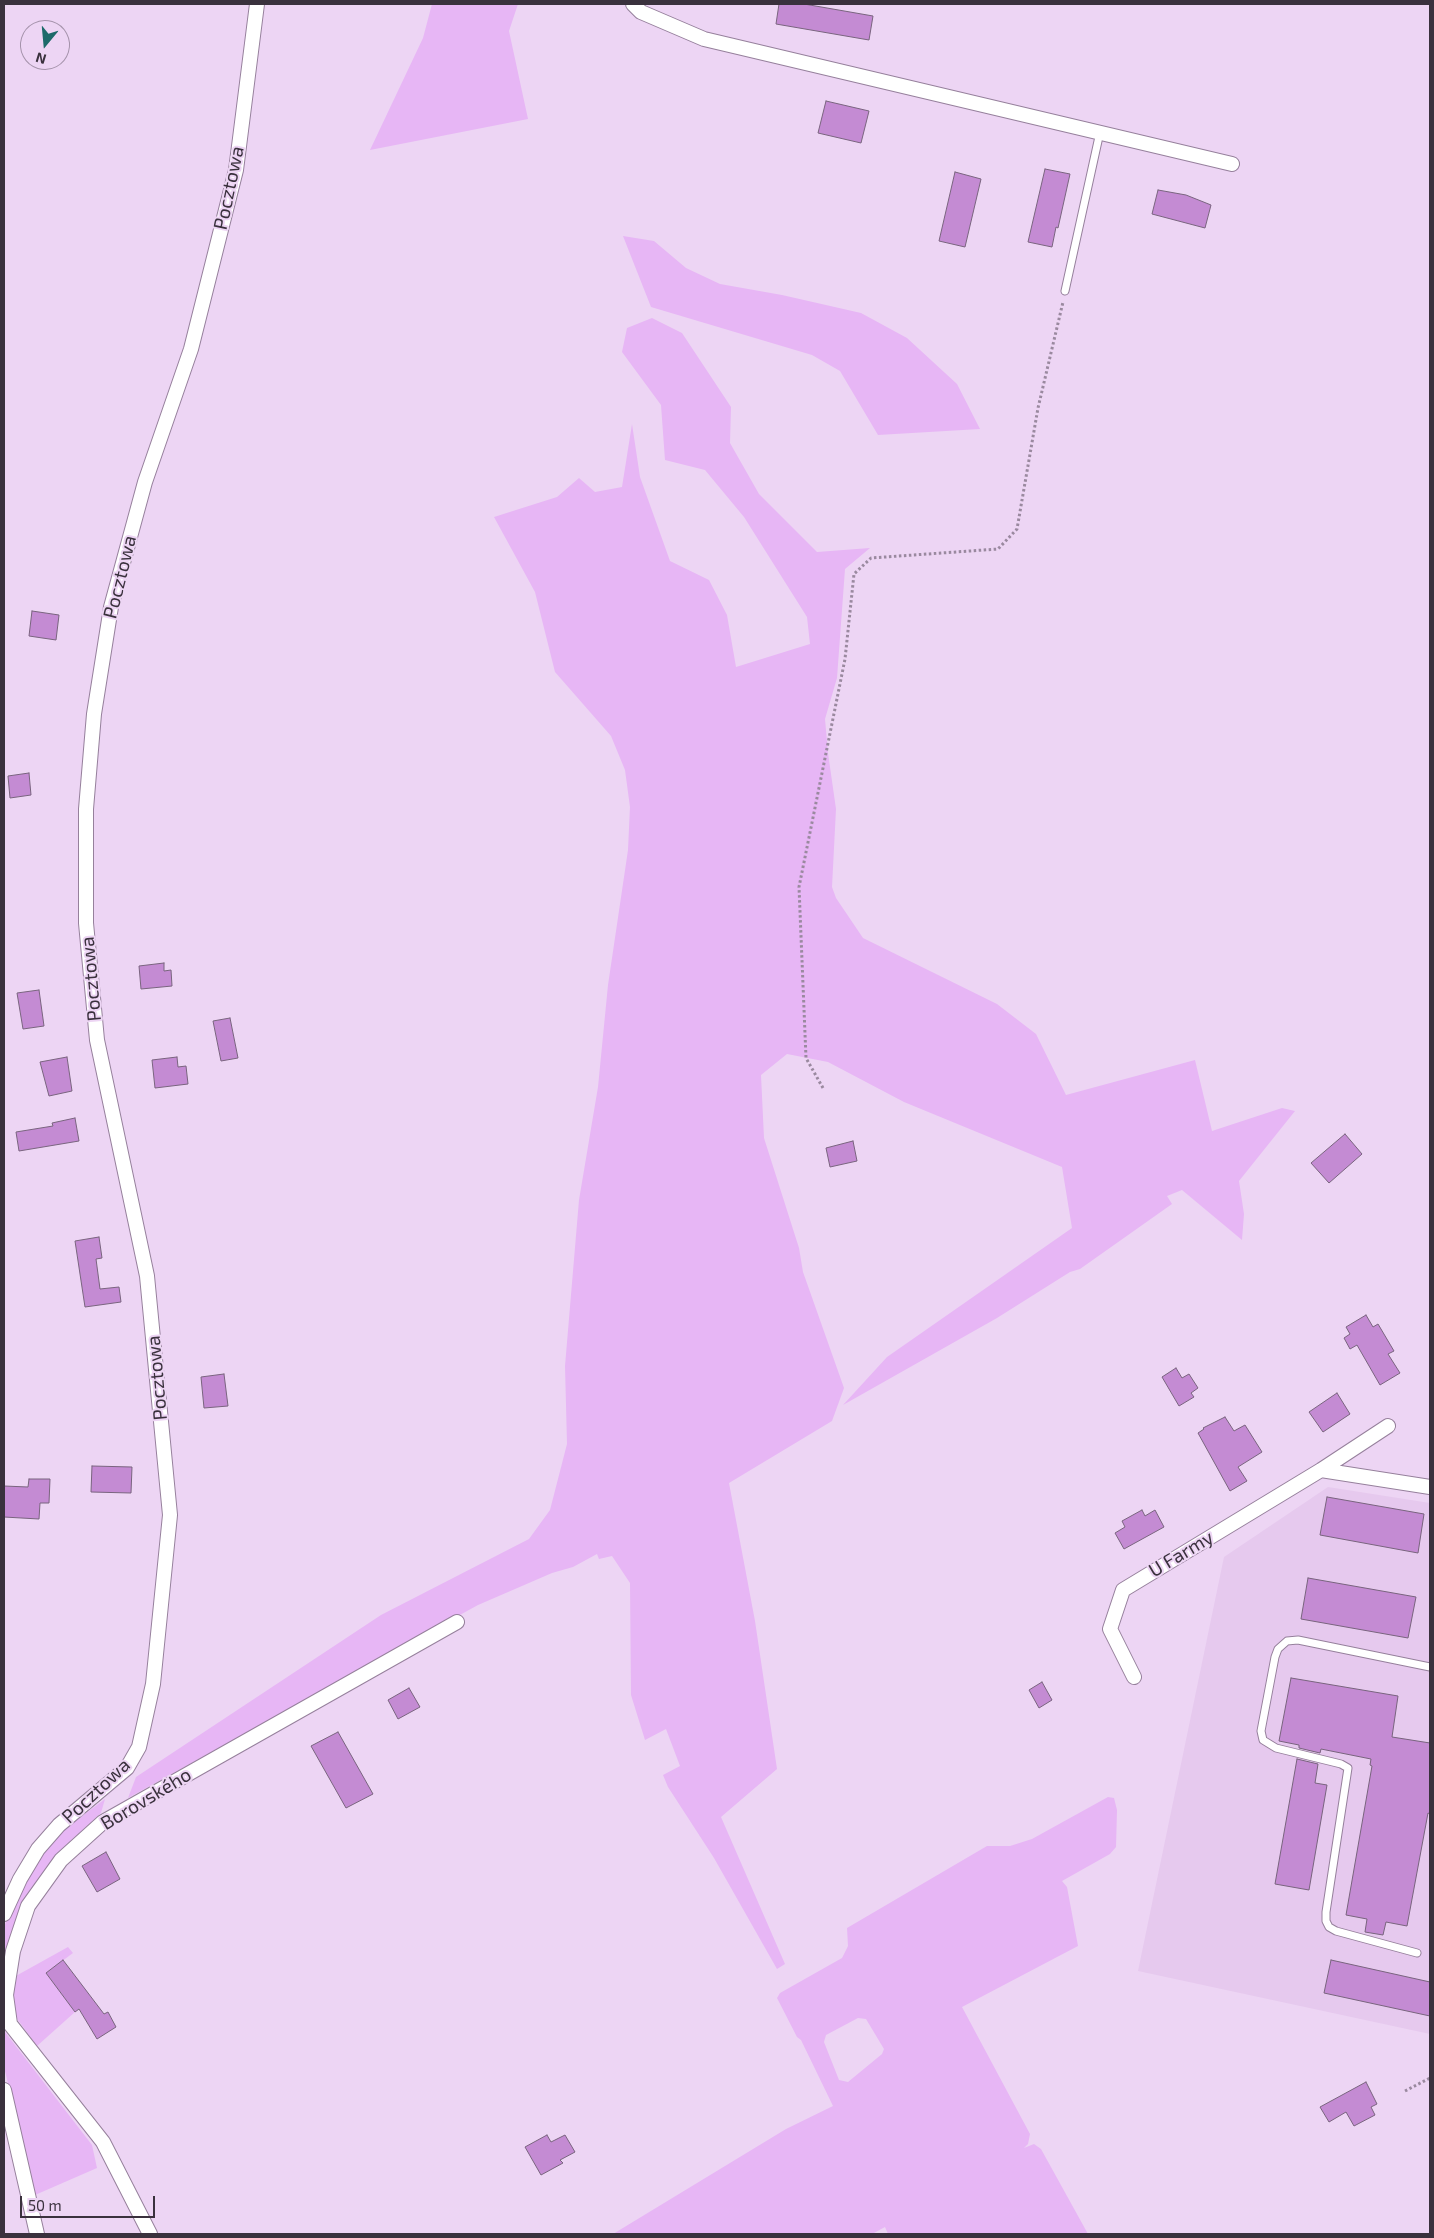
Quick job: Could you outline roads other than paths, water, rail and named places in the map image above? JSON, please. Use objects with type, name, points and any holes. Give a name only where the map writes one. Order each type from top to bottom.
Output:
[{"type":"street","name":"Pocztowa","points":[[4,1914],[20,1879],[48,1837],[84,1802],[107,1786],[126,1768],[140,1747],[153,1684],[170,1515],[147,1276],[97,1040],[86,923],[86,809],[94,714],[111,607],[145,482],[191,349],[236,170],[257,4]]},
{"type":"street","points":[[633,4],[641,12],[704,39],[1232,164]]},
{"type":"street","name":"U Farmy","points":[[1134,1677],[1110,1629],[1123,1590],[1321,1470],[1388,1426]]},
{"type":"street","points":[[1321,1470],[1430,1487]]},
{"type":"street","name":"Borovského","points":[[150,2234],[103,2142],[10,2024],[6,1995],[12,1960],[28,1906],[61,1860],[103,1822],[457,1622]]},
{"type":"street","points":[[4,2090],[37,2234]]},
{"type":"lane","points":[[1065,292],[1100,132]]},
{"type":"lane","points":[[1418,1953],[1336,1931],[1329,1927],[1326,1921],[1326,1912],[1348,1768],[1341,1764],[1276,1748],[1262,1740],[1261,1731],[1275,1657],[1278,1649],[1287,1641],[1298,1640],[1430,1667]]}]
